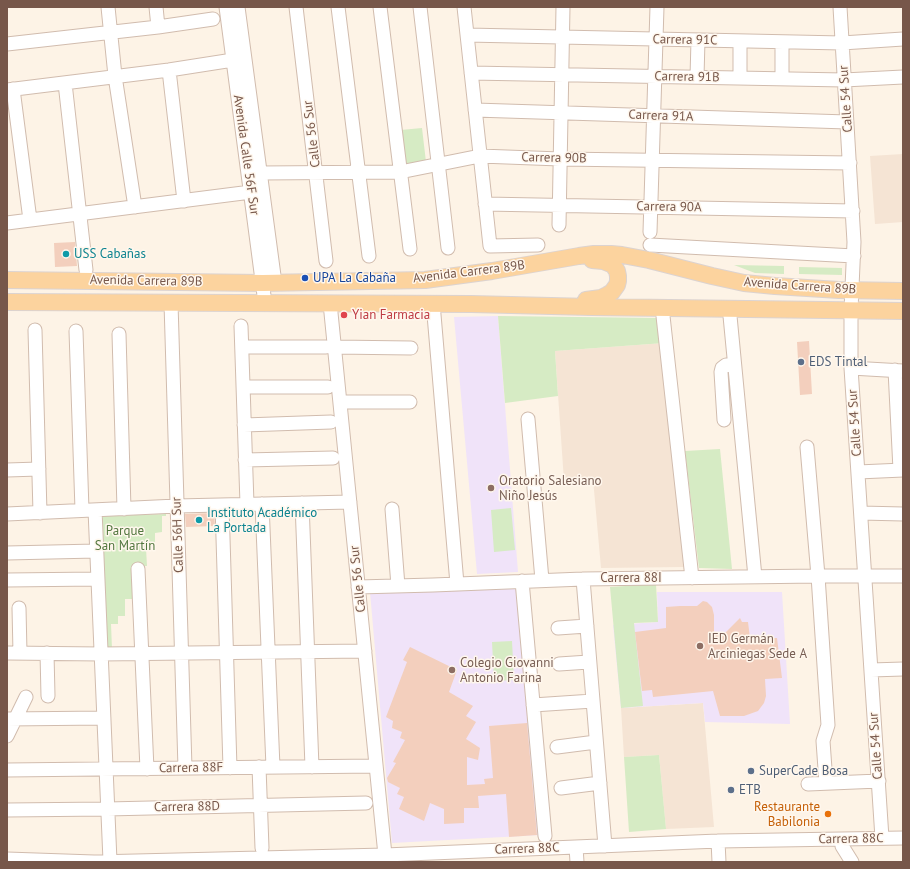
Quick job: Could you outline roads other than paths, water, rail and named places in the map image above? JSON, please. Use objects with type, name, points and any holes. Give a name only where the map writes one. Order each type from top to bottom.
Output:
[{"type":"main road","name":"Avenida Carrera 89B","points":[[7,280],[269,283],[425,280],[600,254],[622,255],[649,260],[744,283],[853,290],[903,291]]},
{"type":"main road","points":[[541,306],[601,298],[612,292],[617,285],[618,276],[615,268],[604,261],[588,260],[542,262]]},
{"type":"main road","name":"Avenida Carrera 89B","points":[[7,302],[433,303],[903,311]]},
{"type":"street","points":[[108,7],[115,76],[134,207]]},
{"type":"street","points":[[156,7],[158,27]]},
{"type":"street","name":"Avenida Calle 56F Sur","points":[[226,7],[251,192],[269,283]]},
{"type":"street","name":"Avenida Calle 56F Sur","points":[[238,7],[260,173],[269,283],[265,303]]},
{"type":"street","name":"Calle 56 Sur","points":[[296,7],[326,262]]},
{"type":"street","points":[[338,7],[369,256]]},
{"type":"street","points":[[380,7],[410,249]]},
{"type":"street","points":[[420,7],[448,248]]},
{"type":"street","points":[[464,7],[490,246],[538,245]]},
{"type":"street","points":[[559,225],[563,7]]},
{"type":"street","points":[[650,232],[657,7]]},
{"type":"street","name":"Calle 54 Sur","points":[[840,7],[854,242],[851,310],[851,368],[882,838]]},
{"type":"street","points":[[7,44],[111,33],[213,19]]},
{"type":"street","name":"Carrera 91C","points":[[467,35],[782,43],[842,43],[903,39]]},
{"type":"street","points":[[697,77],[698,40]]},
{"type":"street","points":[[740,41],[740,78]]},
{"type":"street","points":[[782,43],[782,78]]},
{"type":"street","points":[[30,220],[10,90],[169,70],[233,60]]},
{"type":"street","points":[[169,70],[184,200]]},
{"type":"street","name":"Carrera 91B","points":[[471,73],[844,80],[903,77]]},
{"type":"street","points":[[65,83],[86,270]]},
{"type":"street","name":"Carrera 91A","points":[[475,110],[847,122]]},
{"type":"street","name":"Carrera 90B","points":[[260,173],[400,172],[480,156],[560,159],[850,163]]},
{"type":"street","points":[[7,223],[251,192]]},
{"type":"street","name":"Carrera 90A","points":[[485,204],[853,211]]},
{"type":"street","points":[[650,246],[854,256]]},
{"type":"street","name":"Calle 56H Sur","points":[[171,303],[185,768]]},
{"type":"street","name":"Calle 56 Sur","points":[[330,303],[330,347],[340,402],[376,766],[387,858]]},
{"type":"street","points":[[433,303],[457,584]]},
{"type":"street","points":[[664,316],[692,578]]},
{"type":"street","points":[[730,316],[755,577]]},
{"type":"street","points":[[241,326],[247,504]]},
{"type":"street","points":[[35,330],[40,513]]},
{"type":"street","points":[[76,331],[88,510],[96,551],[98,579],[110,861]]},
{"type":"street","points":[[119,334],[124,509]]},
{"type":"street","points":[[242,347],[411,348]]},
{"type":"street","points":[[724,420],[720,372],[726,365],[734,366]]},
{"type":"street","points":[[851,368],[899,371],[902,470],[858,472]]},
{"type":"street","points":[[243,387],[328,387]]},
{"type":"street","points":[[340,402],[410,402]]},
{"type":"street","points":[[528,419],[542,580]]},
{"type":"street","points":[[244,425],[331,422]]},
{"type":"street","points":[[807,447],[818,576],[828,725],[823,741],[826,783]]},
{"type":"street","points":[[245,460],[333,458]]},
{"type":"street","points":[[7,470],[39,469]]},
{"type":"street","points":[[7,514],[177,506],[350,502]]},
{"type":"street","points":[[302,503],[312,766]]},
{"type":"street","points":[[262,504],[273,767]]},
{"type":"street","points":[[222,505],[230,768]]},
{"type":"street","points":[[392,509],[398,586]]},
{"type":"street","points":[[861,513],[903,514]]},
{"type":"street","points":[[7,553],[96,551]]},
{"type":"street","points":[[138,569],[147,769]]},
{"type":"street","name":"Carrera 88I","points":[[358,587],[583,579],[903,576]]},
{"type":"street","points":[[7,580],[98,579]]},
{"type":"street","points":[[583,579],[605,846]]},
{"type":"street","points":[[522,581],[545,836]]},
{"type":"street","points":[[19,608],[13,653],[101,654],[365,651]]},
{"type":"street","points":[[558,628],[587,626]]},
{"type":"street","points":[[47,653],[48,696]]},
{"type":"street","points":[[559,664],[590,662]]},
{"type":"street","points":[[871,670],[903,669]]},
{"type":"street","points":[[7,736],[11,719],[26,697]]},
{"type":"street","points":[[533,705],[593,701]]},
{"type":"street","points":[[11,719],[104,718]]},
{"type":"street","points":[[557,747],[596,742]]},
{"type":"street","name":"Carrera 88F","points":[[7,770],[376,766]]},
{"type":"street","points":[[259,767],[262,848]]},
{"type":"street","points":[[808,784],[879,781]]},
{"type":"street","points":[[561,788],[600,783]]},
{"type":"street","name":"Carrera 88D","points":[[7,810],[366,803]]},
{"type":"street","name":"Carrera 88C","points":[[7,859],[94,862],[387,858],[576,847],[718,841],[903,838]]},
{"type":"street","points":[[718,841],[719,862]]},
{"type":"street","points":[[842,846],[852,862]]},
{"type":"street","points":[[576,847],[577,862]]},
{"type":"place","name":"USS Cabañas","points":[[66,254]]},
{"type":"place","name":"UPA La Cabaña","points":[[305,278]]},
{"type":"place","name":"Yian Farmacia","points":[[344,315]]},
{"type":"place","name":"EDS Tintal","points":[[801,362]]},
{"type":"place","name":"Oratorio Salesiano Niño Jesús","points":[[491,488]]},
{"type":"place","name":"Instituto Académico La Portada","points":[[199,520]]},
{"type":"place","name":"IED Germán Arciniegas Sede A","points":[[700,646]]},
{"type":"place","name":"Colegio Giovanni Antonio Farina","points":[[452,670]]},
{"type":"place","name":"SuperCade Bosa","points":[[751,771]]},
{"type":"place","name":"ETB","points":[[731,790]]},
{"type":"place","name":"Restaurante Babilonia","points":[[828,814]]},
{"type":"park label","name":"Parque San Martín","points":[[125,538]]}]
